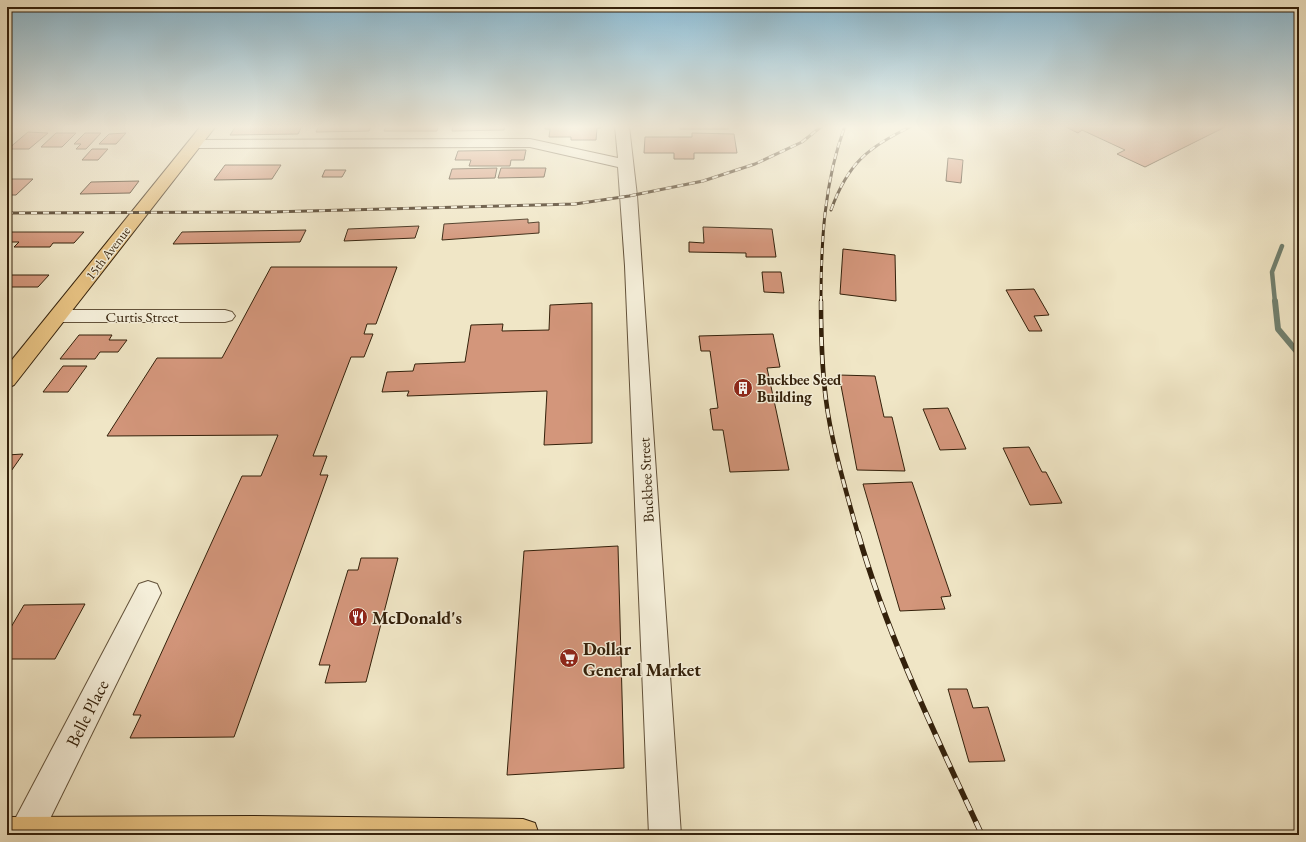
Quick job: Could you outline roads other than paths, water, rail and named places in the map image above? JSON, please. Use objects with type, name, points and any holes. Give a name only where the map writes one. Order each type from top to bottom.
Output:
[{"type":"main road","name":"15th Avenue","points":[[7,380],[178,165]]},
{"type":"main road","points":[[16,833],[523,835]]},
{"type":"street","name":"Buckbee Street","points":[[626,165],[634,266],[664,835]]},
{"type":"street","name":"Curtis Street","points":[[59,316],[225,316]]},
{"type":"street","name":"Belle Place","points":[[16,833],[148,593]]},
{"type":"waterway","points":[[1275,302],[1272,272],[1282,246]]},
{"type":"waterway","points":[[1275,301],[1278,329],[1299,354]]},
{"type":"railway","points":[[7,213],[269,212],[575,204],[629,196],[703,181],[751,165]]},
{"type":"railway","points":[[821,302],[823,235],[828,191],[833,165]]},
{"type":"railway","points":[[831,210],[845,180],[854,165]]},
{"type":"railway","points":[[821,302],[822,363],[827,410],[836,453],[858,534]]},
{"type":"railway","points":[[858,533],[870,572],[898,649],[930,724],[982,835]]},
{"type":"place","name":"Buckbee Seed Building","points":[[743,388]]},
{"type":"place","name":"McDonald's","points":[[358,617]]},
{"type":"place","name":"Dollar General Market","points":[[569,658]]}]
